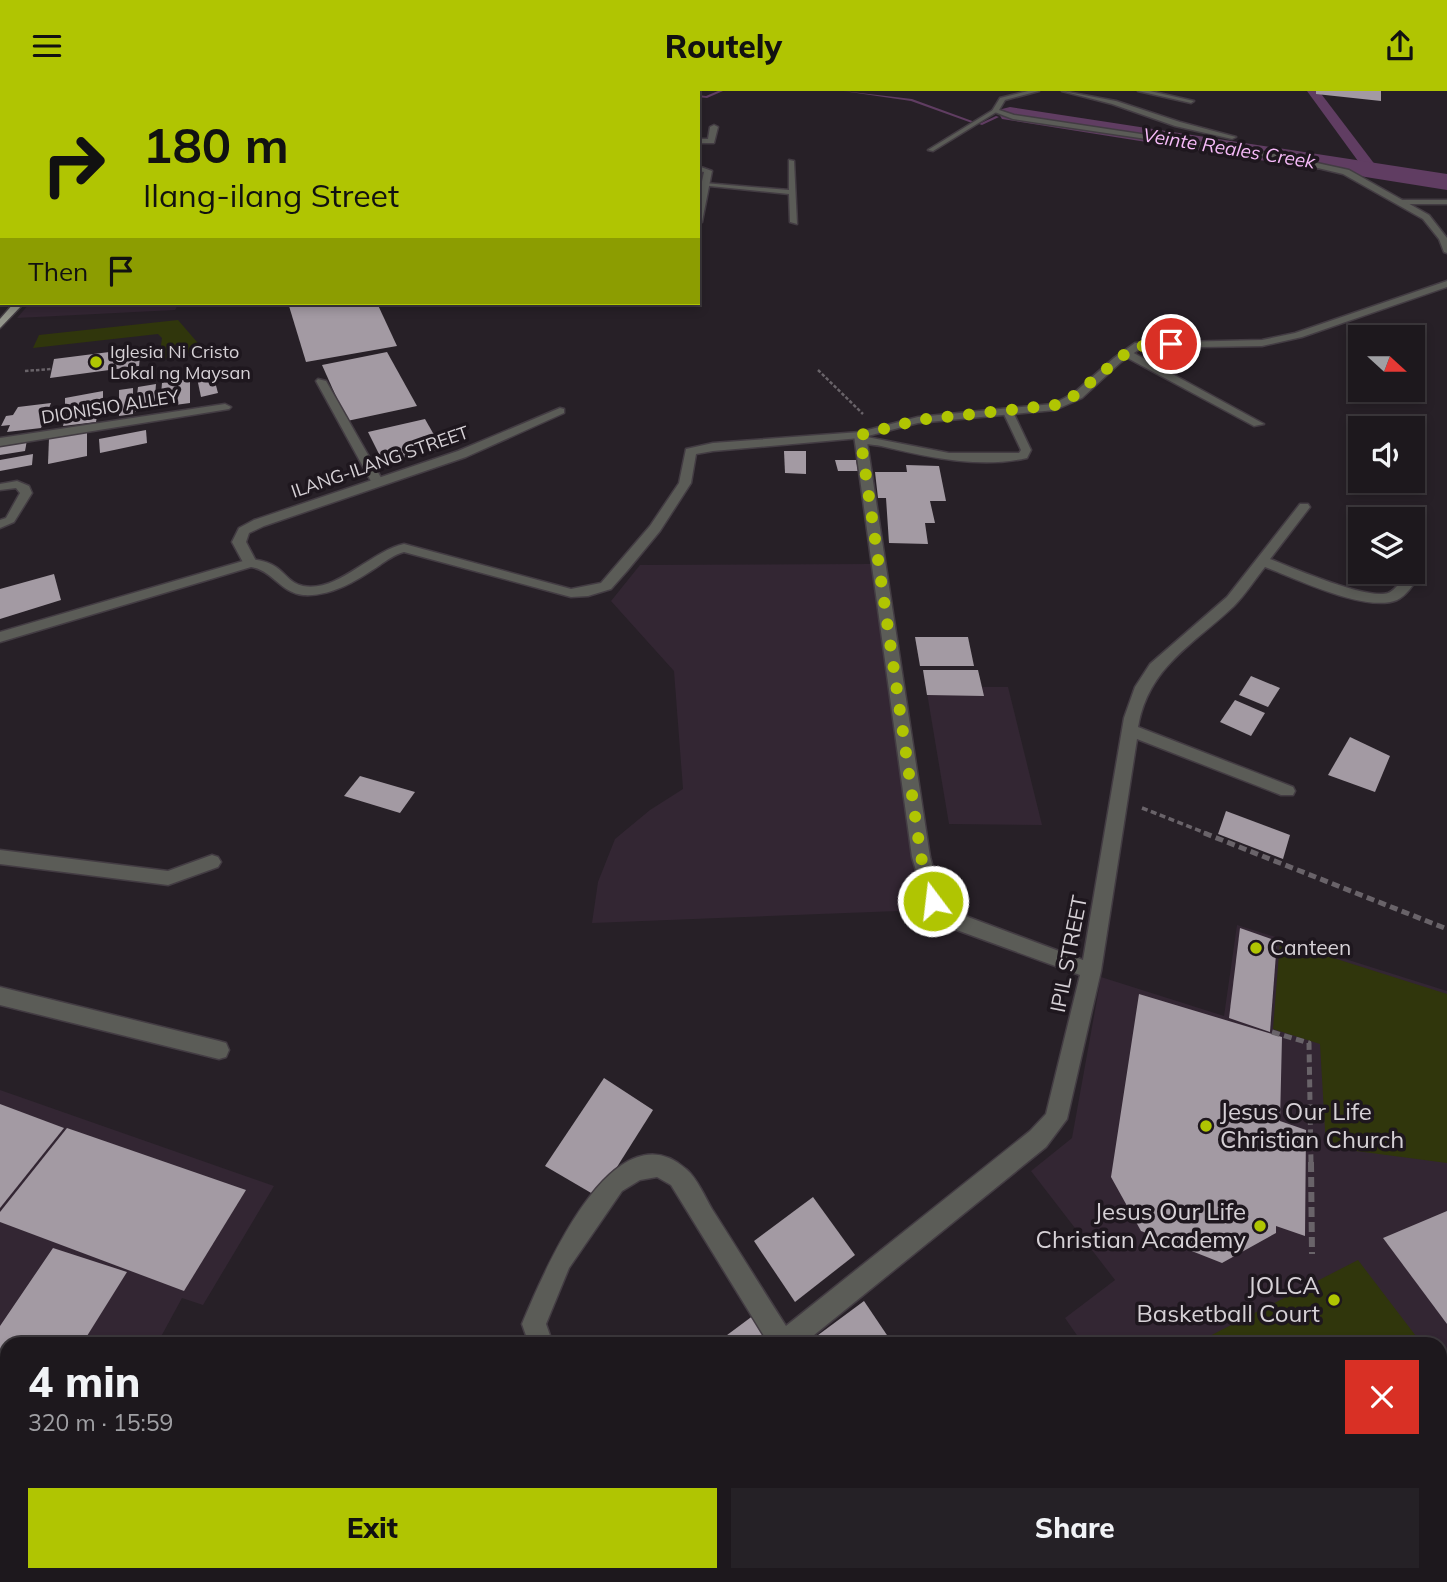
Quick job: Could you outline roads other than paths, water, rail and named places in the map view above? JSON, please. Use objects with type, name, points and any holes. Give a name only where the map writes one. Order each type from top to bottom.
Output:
[{"type":"main road","points":[[0,325],[17,305]]},
{"type":"street","points":[[1036,91],[1002,99],[995,111],[1013,117],[1280,157],[1335,168],[1426,217],[1445,239],[1447,250]]},
{"type":"street","points":[[1065,91],[1114,102],[1178,124],[1232,137]]},
{"type":"street","points":[[700,141],[711,141],[714,127]]},
{"type":"street","points":[[700,169],[708,171],[700,210]]},
{"type":"street","points":[[0,637],[250,563],[274,569],[289,585],[297,589],[322,590],[394,550],[412,548],[570,593],[588,592],[606,586],[655,528],[685,483],[690,452],[713,447],[860,437],[879,429],[918,420],[1064,404],[1139,345],[1262,343],[1298,335],[1447,283]]},
{"type":"street","points":[[1126,353],[1258,424]]},
{"type":"street","name":"DIONISIO ALLEY","points":[[0,442],[225,407]]},
{"type":"street","name":"ILANG-ILANG STREET","points":[[250,563],[239,542],[244,531],[258,523],[462,454],[560,411]]},
{"type":"street","points":[[860,437],[921,857],[933,901],[961,923],[1091,971]]},
{"type":"street","name":"IPIL STREET","points":[[792,1337],[1038,1139],[1056,1119],[1091,971],[1130,730],[1143,687],[1155,668],[1232,600],[1304,507]]},
{"type":"street","points":[[1262,561],[1352,592],[1379,598],[1386,598],[1402,590],[1406,584]]},
{"type":"street","points":[[1130,730],[1287,791]]},
{"type":"street","points":[[0,857],[168,878],[212,862]]},
{"type":"street","points":[[0,996],[219,1050]]},
{"type":"street","points":[[539,1337],[534,1324],[561,1260],[614,1183],[636,1170],[659,1166],[679,1177],[779,1337]]},
{"type":"lane","points":[[1141,91],[1191,101]]},
{"type":"lane","points":[[931,150],[995,111]]},
{"type":"lane","points":[[791,161],[794,222]]},
{"type":"lane","points":[[704,185],[793,192]]},
{"type":"lane","points":[[1402,202],[1447,202]]},
{"type":"lane","points":[[321,381],[378,483]]},
{"type":"lane","points":[[860,437],[906,450],[933,454],[1024,456],[1026,450],[1009,412]]},
{"type":"lane","points":[[0,487],[16,484],[26,488],[26,493],[10,520],[0,525]]},
{"type":"waterway","points":[[700,96],[706,97],[721,91]]},
{"type":"waterway","points":[[845,91],[912,100],[973,122]]},
{"type":"waterway","points":[[1313,91],[1371,169]]},
{"type":"waterway","name":"Veinte Reales Creek","points":[[1010,114],[1447,182]]},
{"type":"waterway","points":[[981,124],[997,117]]},
{"type":"place","name":"Iglesia Ni Cristo Lokal ng Maysan","points":[[96,362]]},
{"type":"place","name":"Canteen","points":[[1256,948]]},
{"type":"place","name":"Jesus Our Life Christian Church","points":[[1206,1126]]},
{"type":"place","name":"Jesus Our Life Christian Academy","points":[[1260,1226]]},
{"type":"place","name":"JOLCA Basketball Court","points":[[1334,1300]]}]
